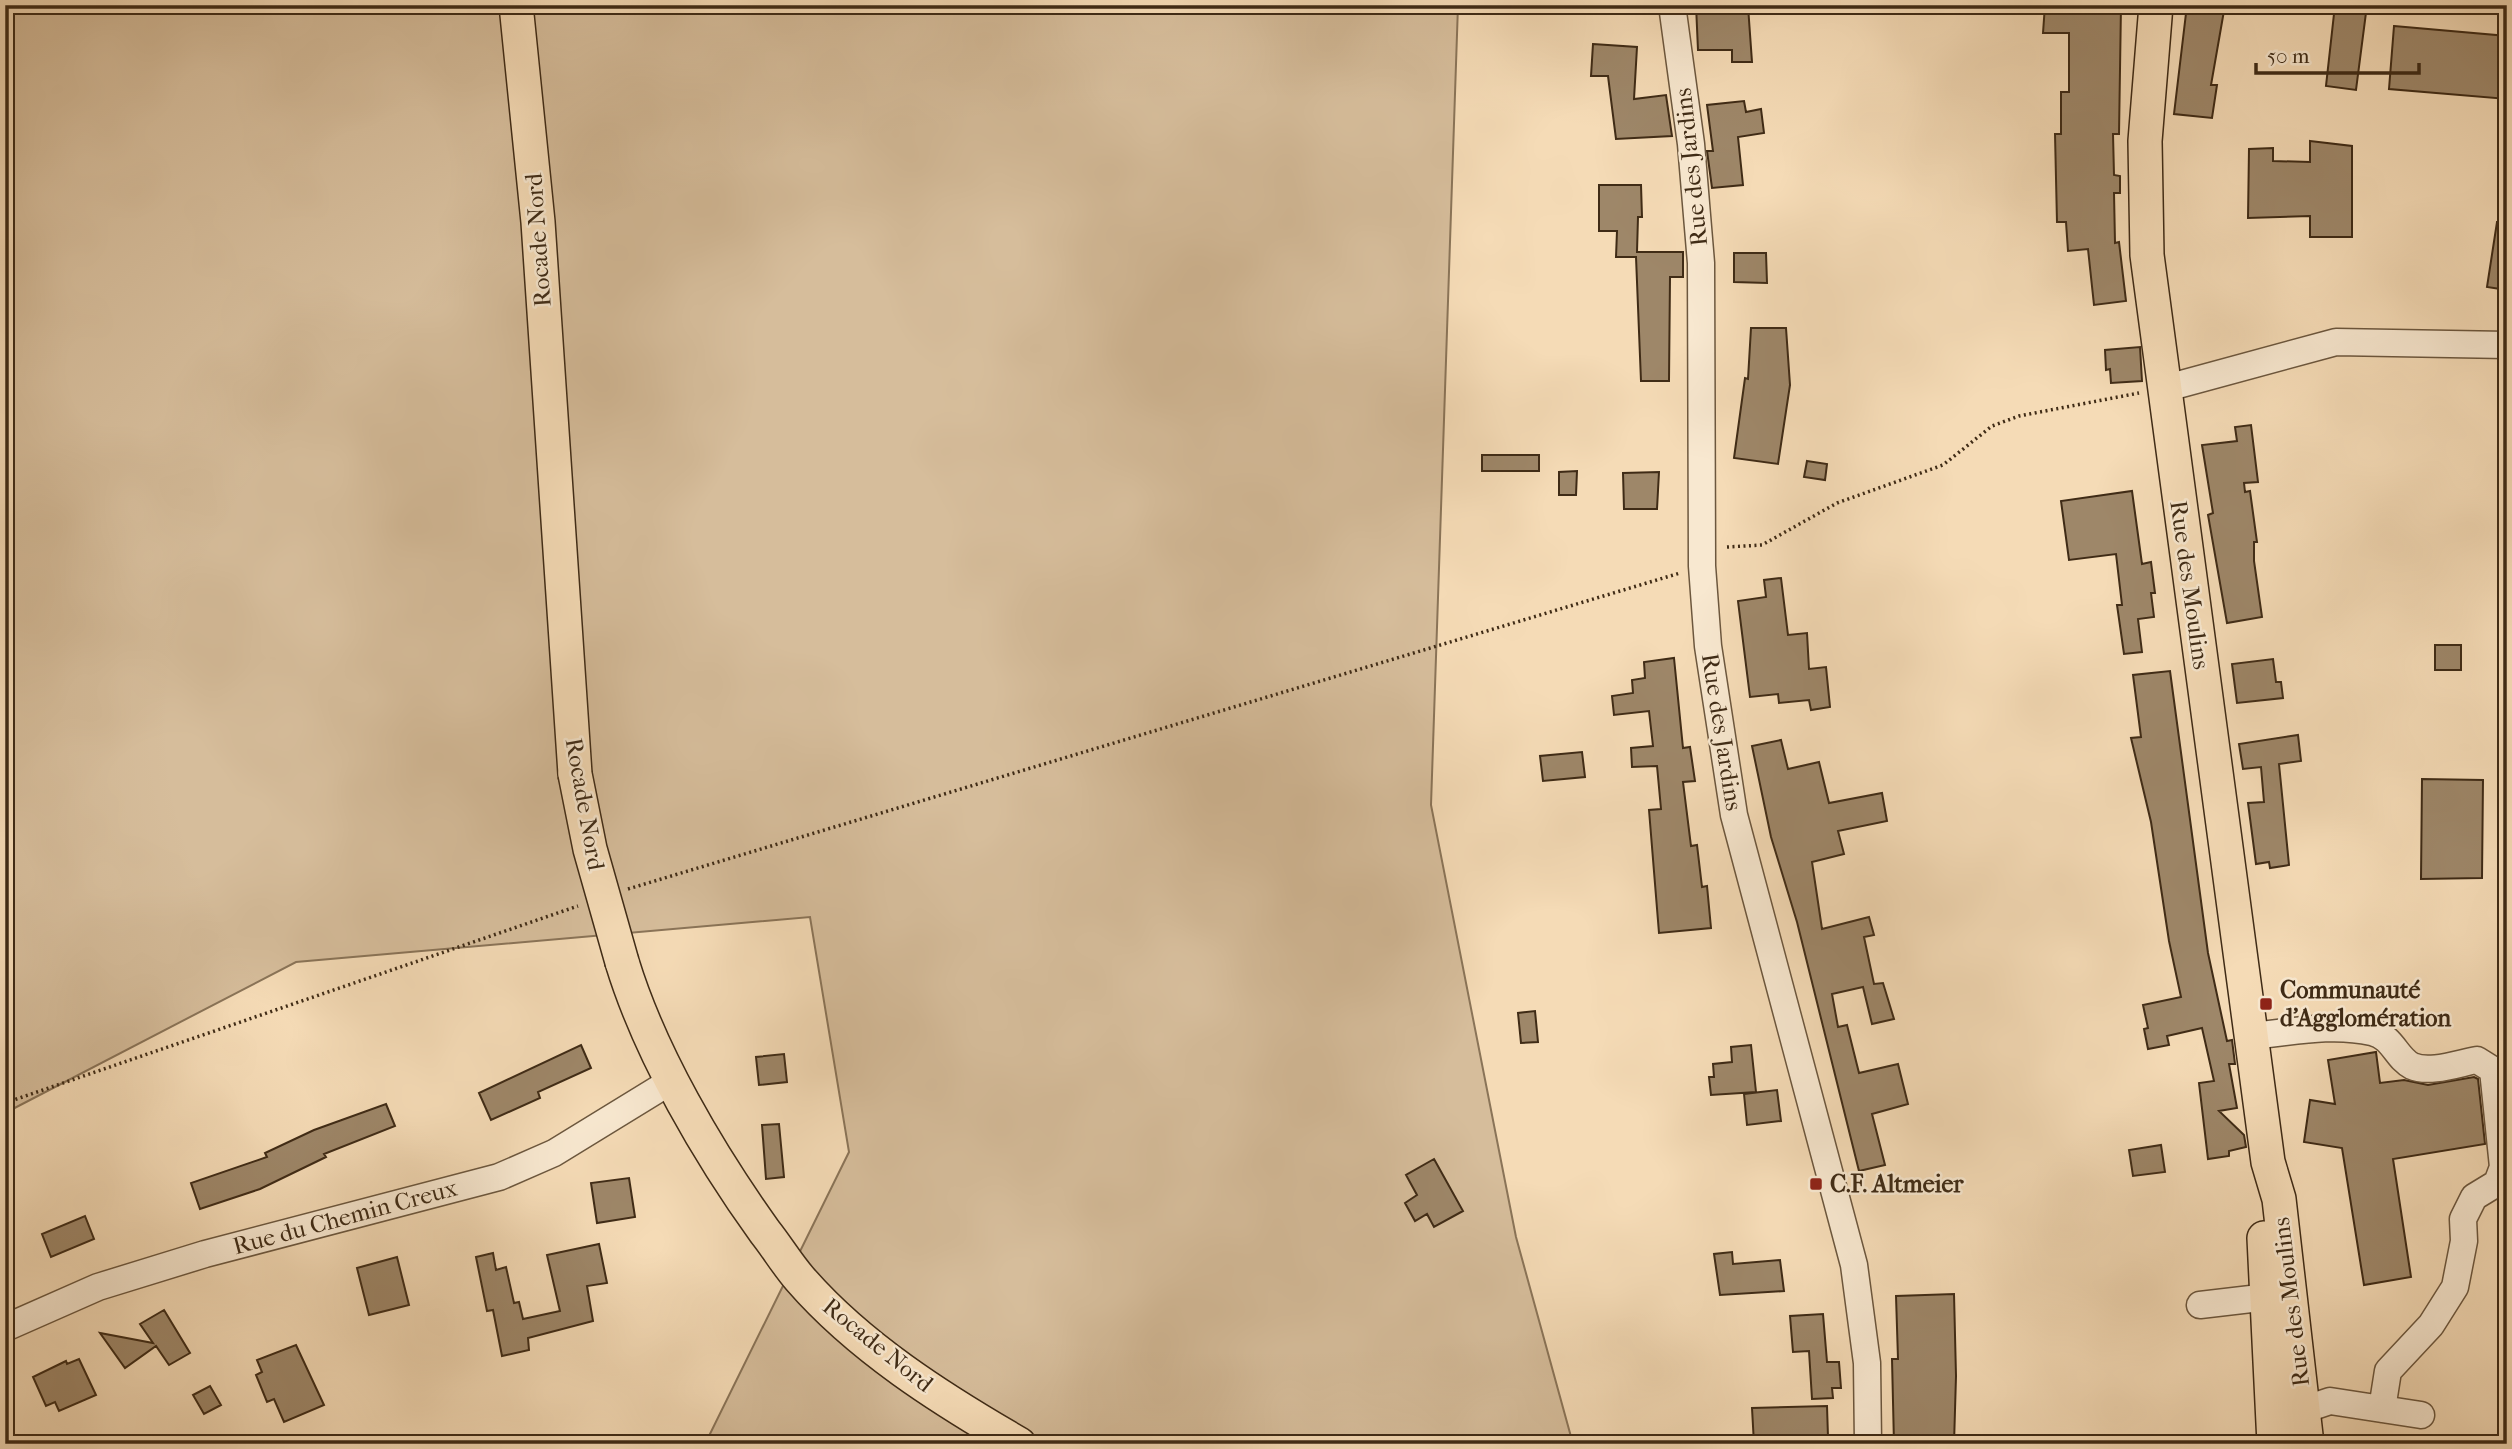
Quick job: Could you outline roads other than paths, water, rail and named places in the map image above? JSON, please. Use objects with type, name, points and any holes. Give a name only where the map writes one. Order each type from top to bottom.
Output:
[{"type":"main road","name":"Rocade Nord","points":[[516,5],[538,222],[575,774],[590,849],[630,989],[673,1080],[735,1191],[800,1279],[863,1339],[939,1395],[1019,1444]]},
{"type":"main road","name":"Rue des Moulins","points":[[2156,5],[2147,90],[2144,201],[2147,255],[2268,1162],[2264,1203],[2278,1296],[2304,1409],[2307,1444]]},
{"type":"main road","name":"Rue des Moulins","points":[[2274,1444],[2278,1296]]},
{"type":"street","name":"Rue des Jardins","points":[[1672,5],[1690,144],[1701,263],[1703,557],[1708,646],[1734,815],[1854,1265],[1867,1363],[1868,1444]]},
{"type":"street","points":[[2163,389],[2336,342],[2507,345]]},
{"type":"street","points":[[2252,1036],[2340,1026],[2375,1032],[2389,1040],[2410,1065],[2424,1069],[2477,1060],[2493,1070],[2503,1167],[2497,1183],[2474,1197],[2463,1219],[2464,1241],[2455,1287],[2431,1325],[2388,1371],[2382,1409]]},
{"type":"street","name":"Rue du Chemin Creux","points":[[5,1328],[98,1287],[321,1222],[499,1177],[554,1153],[673,1080]]},
{"type":"street","points":[[2200,1305],[2278,1296]]},
{"type":"street","points":[[2283,1444],[2304,1409],[2330,1401],[2421,1415]]},
{"type":"place","name":"Communauté d’Agglomération","points":[[2266,1004]]},
{"type":"place","name":"C.F. Altmeier","points":[[1816,1184]]}]
